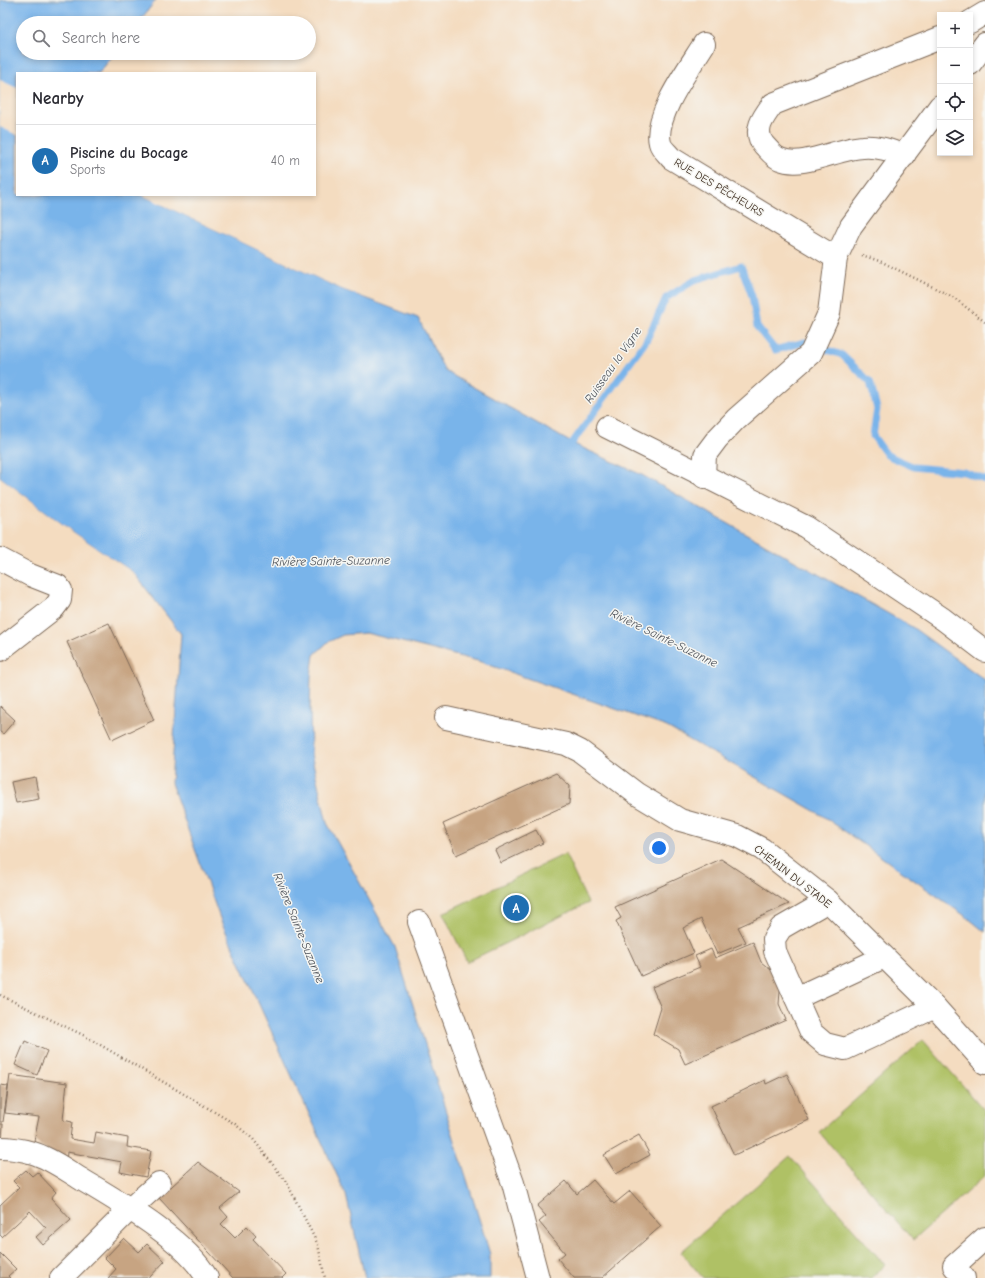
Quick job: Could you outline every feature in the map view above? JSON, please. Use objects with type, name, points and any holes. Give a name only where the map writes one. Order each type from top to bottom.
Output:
[{"type":"street","points":[[973,20],[985,13]]},
{"type":"street","points":[[904,156],[882,147],[861,147],[793,162],[778,159],[761,142],[758,131],[763,118],[773,104],[937,39]]},
{"type":"street","name":"RUE DES PÊCHEURS","points":[[704,44],[669,103],[659,126],[660,144],[671,158],[839,252]]},
{"type":"street","points":[[973,60],[985,44]]},
{"type":"street","points":[[704,477],[705,455],[717,438],[815,345],[829,313],[839,252],[851,226],[937,110]]},
{"type":"street","points":[[607,426],[704,477],[774,509],[806,527],[985,651]]},
{"type":"street","points":[[0,559],[30,575],[58,586],[61,590],[60,600],[54,608],[0,650]]},
{"type":"street","name":"CHEMIN DU STADE","points":[[446,718],[566,744],[580,751],[637,794],[680,820],[737,836],[762,849],[828,901],[935,1007],[985,1063]]},
{"type":"street","points":[[828,901],[781,928],[774,939],[775,951],[810,1032],[825,1044],[845,1049],[935,1007]]},
{"type":"street","points":[[419,922],[513,1183],[538,1278]]},
{"type":"street","points":[[796,998],[884,957]]},
{"type":"street","points":[[0,1148],[33,1153],[57,1165],[130,1209],[180,1246],[200,1266],[206,1278]]},
{"type":"street","points":[[60,1278],[159,1182]]},
{"type":"street","points":[[953,1274],[985,1238]]},
{"type":"path","points":[[839,252],[882,262],[953,297],[985,322]]},
{"type":"path","points":[[0,994],[85,1036],[235,1124],[247,1134],[287,1183],[318,1245],[325,1278]]},
{"type":"green space","points":[[565,854],[588,903],[467,962],[443,913]]},
{"type":"green space","points":[[923,1040],[985,1111],[985,1176],[913,1240],[819,1132]]},
{"type":"green space","points":[[790,1156],[885,1265],[871,1278],[703,1278],[681,1252]]},
{"type":"water","name":"Rivière Sainte-Suzanne","points":[[0,0],[156,0],[143,16],[16,16],[16,60],[109,60],[100,72],[16,72],[16,132],[13,133],[16,134],[16,196],[144,196],[339,288],[418,318],[445,371],[572,443],[642,475],[912,627],[985,680],[985,932],[968,918],[823,816],[667,727],[478,661],[366,633],[343,635],[328,642],[314,655],[311,676],[310,707],[311,754],[327,823],[395,947],[490,1254],[490,1278],[365,1278],[346,1195],[221,921],[171,783],[181,634],[134,573],[70,530],[0,477]]},
{"type":"pier","points":[[0,80],[16,88],[16,135],[0,127]]},
{"type":"pier","points":[[144,196],[149,196],[340,286],[420,318],[339,288]]},
{"type":"pier","points":[[0,477],[70,530],[134,573],[69,532],[0,480]]},
{"type":"building","points":[[109,623],[154,720],[112,740],[67,642]]},
{"type":"building","points":[[0,706],[15,720],[3,734],[0,732]]},
{"type":"building","points":[[556,773],[570,786],[569,804],[456,855],[443,824]]},
{"type":"building","points":[[35,777],[39,799],[16,803],[11,782]]},
{"type":"building","points":[[536,830],[543,843],[501,863],[495,850]]},
{"type":"building","points":[[721,859],[789,904],[738,927],[746,942],[717,954],[701,919],[683,928],[694,953],[641,976],[616,921],[621,918],[615,907]]},
{"type":"building","points":[[753,942],[761,962],[781,978],[779,1004],[786,1020],[685,1064],[678,1049],[653,1034],[661,1008],[652,987],[700,967],[695,956],[711,949],[715,958]]},
{"type":"building","points":[[25,1041],[47,1051],[37,1075],[15,1065]]},
{"type":"building","points":[[787,1074],[809,1120],[734,1155],[711,1106],[765,1080],[766,1084]]},
{"type":"building","points":[[10,1075],[67,1083],[63,1120],[72,1122],[70,1139],[94,1143],[96,1132],[128,1138],[127,1147],[151,1151],[146,1177],[120,1172],[122,1162],[67,1152],[66,1164],[34,1141],[39,1117],[5,1113]]},
{"type":"building","points":[[0,1085],[8,1086],[3,1122],[0,1122]]},
{"type":"building","points":[[0,1124],[3,1124],[2,1139],[0,1139]]},
{"type":"building","points":[[639,1135],[650,1155],[616,1174],[604,1155]]},
{"type":"building","points":[[198,1162],[239,1192],[220,1208],[228,1217],[221,1224],[235,1238],[247,1226],[256,1236],[253,1239],[286,1274],[282,1278],[233,1278],[159,1198]]},
{"type":"building","points":[[26,1170],[32,1176],[37,1172],[56,1192],[51,1198],[71,1220],[43,1245],[36,1237],[46,1228],[30,1211],[2,1237],[0,1235],[0,1205],[19,1187],[13,1181]]},
{"type":"building","points":[[593,1180],[614,1204],[630,1191],[661,1226],[602,1278],[574,1278],[558,1259],[565,1253],[539,1222],[546,1216],[537,1206],[566,1181],[577,1194]]},
{"type":"building","points":[[124,1238],[139,1252],[147,1244],[165,1261],[149,1278],[108,1278],[116,1269],[105,1258]]},
{"type":"building","points":[[0,1253],[16,1269],[8,1276],[10,1278],[0,1278]]},
{"type":"waterway","name":"Ruisseau la Vigne","points":[[567,450],[646,341],[666,298],[695,280],[741,266],[752,296],[757,327],[775,350],[805,342],[842,355],[870,382],[877,409],[873,436],[887,455],[914,467],[964,472],[985,480]]},
{"type":"place","name":"Piscine du Bocage","points":[[516,908]]}]
